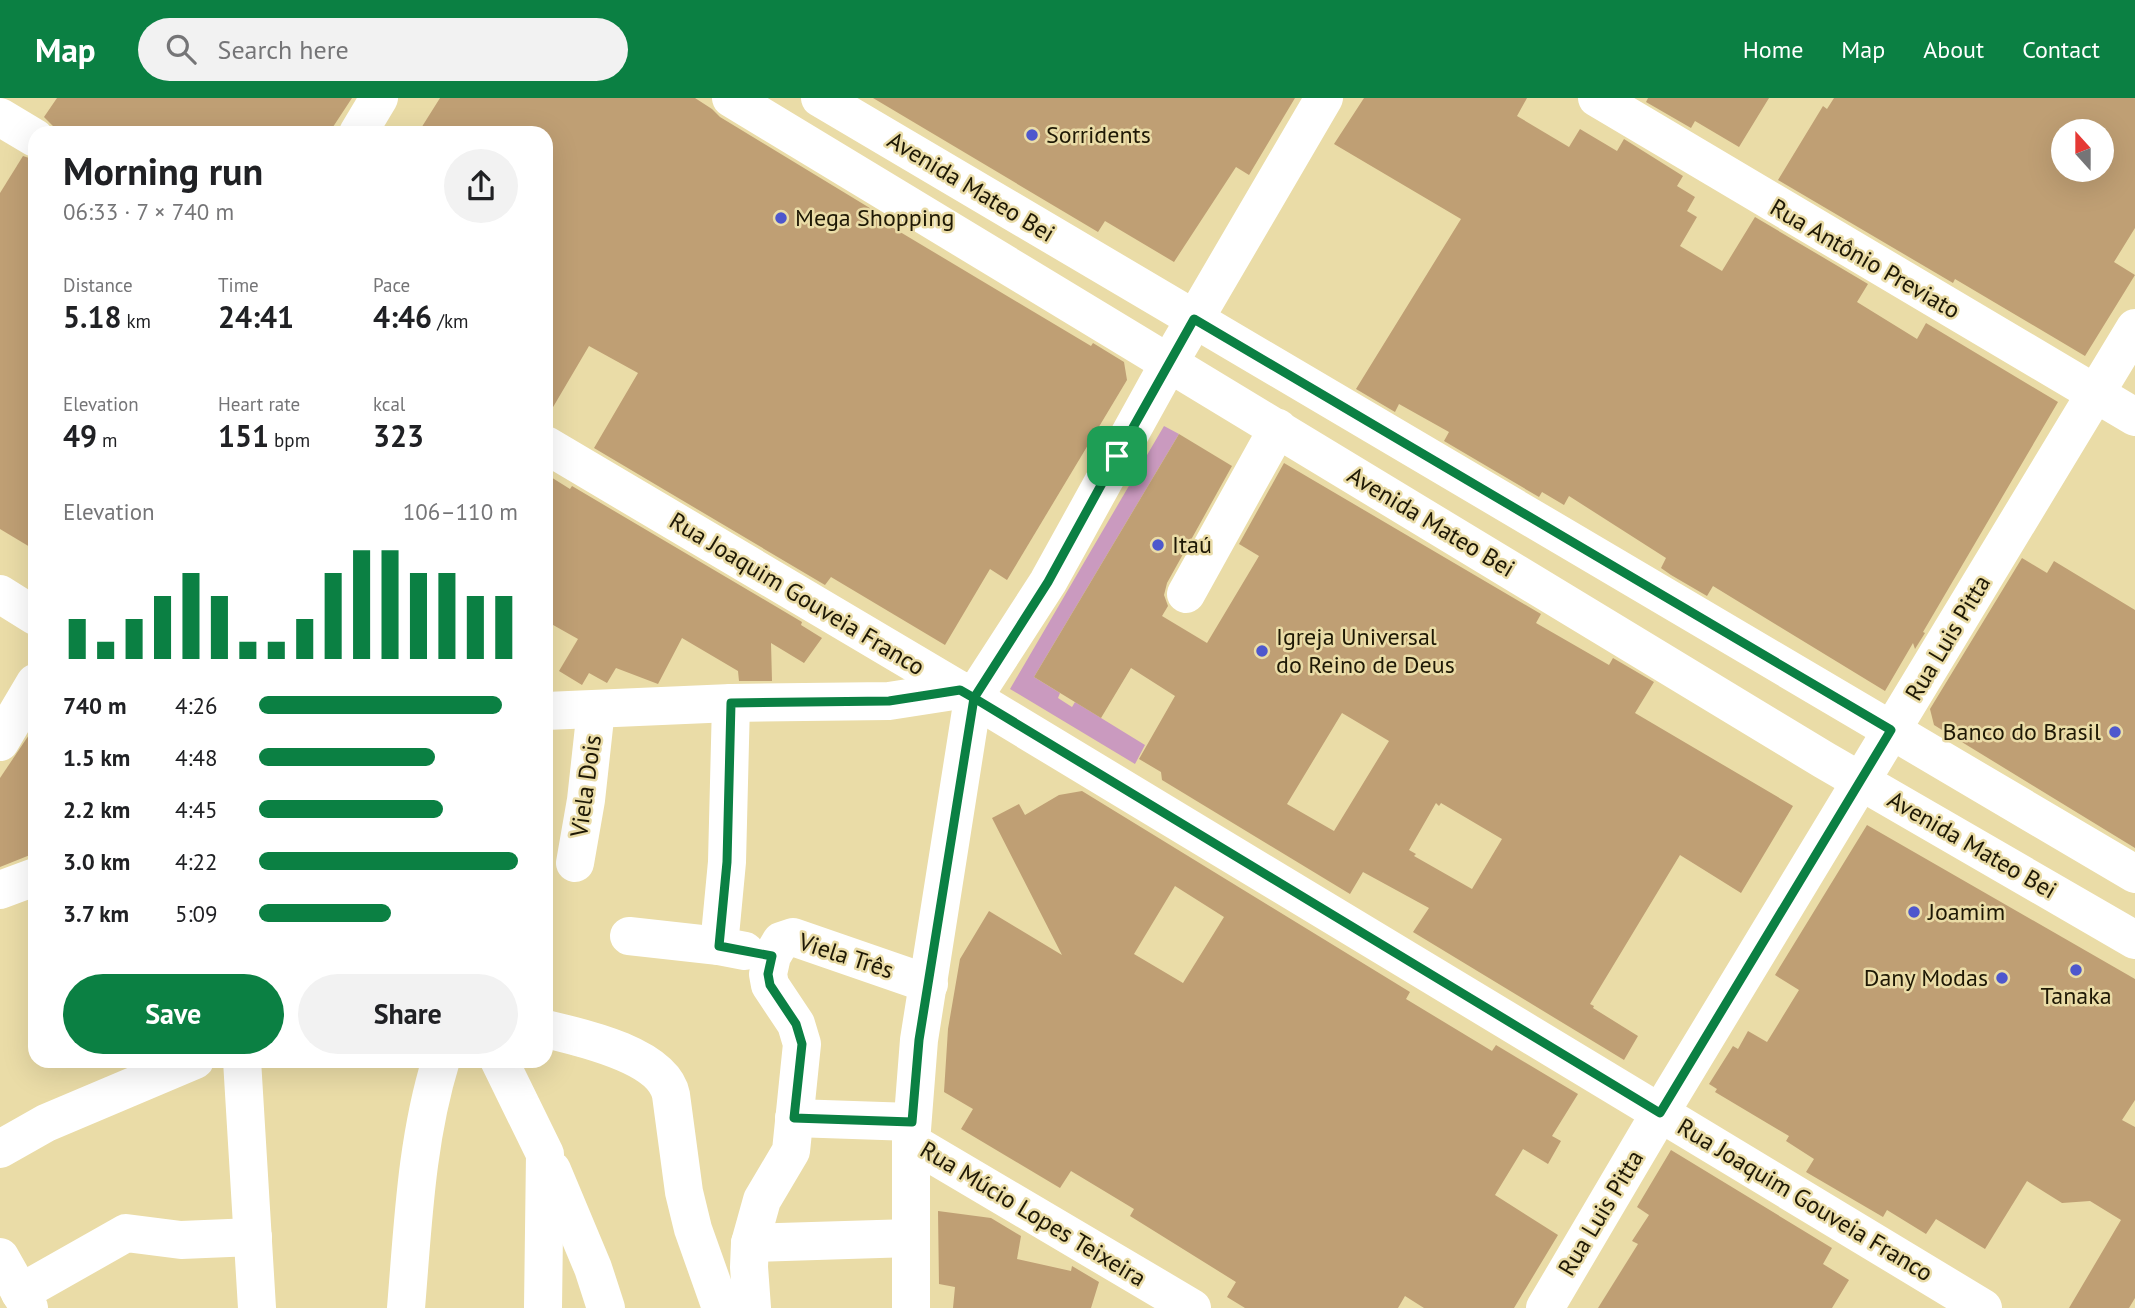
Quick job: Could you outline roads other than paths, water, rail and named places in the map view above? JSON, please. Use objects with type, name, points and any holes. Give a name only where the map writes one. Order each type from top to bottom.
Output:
[{"type":"street","points":[[362,126],[379,98]]},
{"type":"street","name":"Avenida Mateo Bei","points":[[731,98],[1860,780],[2135,940]]},
{"type":"street","name":"Avenida Mateo Bei","points":[[820,98],[2135,874]]},
{"type":"street","points":[[911,1308],[912,1132],[919,1040],[929,984],[967,694],[1048,582],[1194,319],[1324,98]]},
{"type":"street","name":"Rua Antônio Previato","points":[[1597,98],[2135,417]]},
{"type":"street","points":[[0,117],[28,134]]},
{"type":"street","name":"Rua Luis Pitta","points":[[1545,1308],[1860,780],[2135,328]]},
{"type":"street","points":[[1186,594],[1278,428]]},
{"type":"street","name":"Rua Joaquim Gouveia Franco","points":[[553,449],[967,694],[1983,1308]]},
{"type":"street","points":[[0,594],[28,612]]},
{"type":"street","points":[[553,711],[731,703],[889,701],[967,694]]},
{"type":"street","points":[[0,742],[28,695]]},
{"type":"street","points":[[719,946],[727,862],[731,703]]},
{"type":"street","name":"Viela Dois","points":[[575,863],[586,800],[596,709]]},
{"type":"street","points":[[0,890],[28,880]]},
{"type":"street","name":"Viela Três","points":[[629,936],[719,946],[772,956]]},
{"type":"street","name":"Viela Três","points":[[794,1118],[802,1044],[796,1024],[770,985],[768,974],[772,956],[781,941],[793,937],[929,984]]},
{"type":"street","points":[[553,1032],[624,1053],[652,1068],[667,1084],[671,1095],[684,1192],[693,1228],[721,1308]]},
{"type":"street","points":[[0,1149],[46,1124],[176,1068]]},
{"type":"street","points":[[242,1068],[257,1308]]},
{"type":"street","points":[[406,1308],[423,1133],[439,1068]]},
{"type":"street","points":[[503,1068],[545,1154],[593,1268],[606,1308]]},
{"type":"street","points":[[752,1308],[750,1243],[762,1200],[792,1150],[794,1118],[912,1132]]},
{"type":"street","name":"Rua Múcio Lopes Teixeira","points":[[912,1132],[1192,1308]]},
{"type":"street","points":[[543,1308],[545,1154]]},
{"type":"street","points":[[0,1257],[25,1301],[61,1268],[126,1233],[181,1240],[253,1237]]},
{"type":"street","points":[[750,1243],[911,1238]]},
{"type":"place","name":"Sorridents","points":[[1032,135]]},
{"type":"place","name":"Mega Shopping","points":[[781,218]]},
{"type":"place","name":"Itaú","points":[[1158,545]]},
{"type":"place","name":"Igreja Universal do Reino de Deus","points":[[1262,651]]},
{"type":"place","name":"Banco do Brasil","points":[[2115,732]]},
{"type":"place","name":"Joamim","points":[[1914,912]]},
{"type":"place","name":"Tanaka","points":[[2076,970]]},
{"type":"place","name":"Dany Modas","points":[[2002,978]]}]
